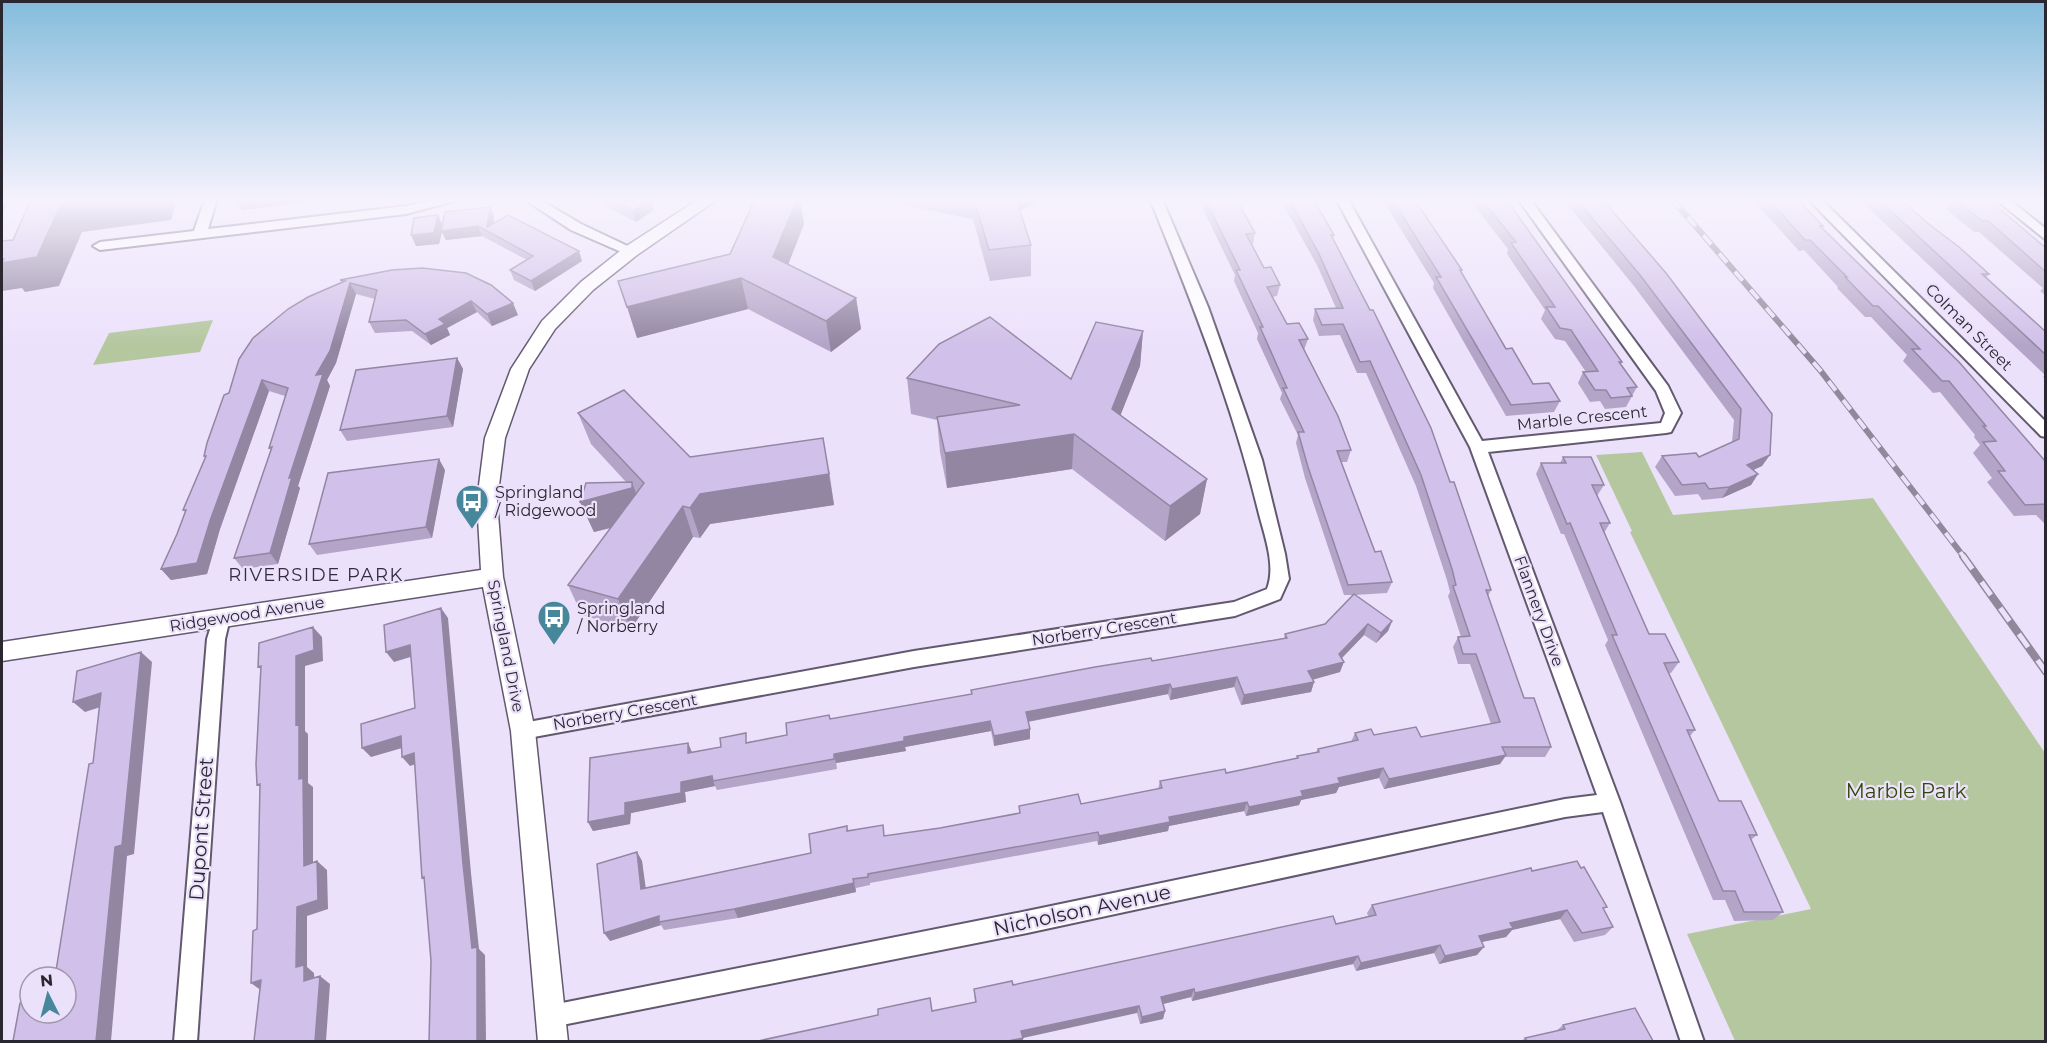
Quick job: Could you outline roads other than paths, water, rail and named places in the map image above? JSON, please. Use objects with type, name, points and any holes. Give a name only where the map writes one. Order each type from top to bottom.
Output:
[{"type":"street","points":[[625,248],[631,250]]},
{"type":"street","name":"Springland Drive","points":[[554,1041],[522,731],[492,577],[487,501],[495,438],[512,386],[527,356],[548,325],[587,286],[635,248]]},
{"type":"street","name":"Norberry Crescent","points":[[522,731],[914,659],[1235,609],[1274,594],[1280,579],[1277,554],[1254,460],[1201,307],[1176,248]]},
{"type":"street","name":"Flannery Drive","points":[[1369,248],[1478,447],[1611,802],[1693,1041]]},
{"type":"street","name":"Marble Crescent","points":[[1478,447],[1666,428],[1672,413],[1663,390],[1559,248]]},
{"type":"street","name":"Colman Street","points":[[1862,248],[2046,432]]},
{"type":"street","name":"Ridgewood Avenue","points":[[2,651],[492,577]]},
{"type":"street","name":"Dupont Street","points":[[184,1041],[216,639],[221,618]]},
{"type":"street","name":"Nicholson Avenue","points":[[552,1016],[1016,924],[1564,808],[1611,802]]},
{"type":"railway","points":[[1714,248],[1820,370],[1964,557]]},
{"type":"railway","points":[[1963,556],[2046,672]]},
{"type":"place","name":"Springland / Ridgewood","points":[[472,530]]},
{"type":"place","name":"Springland / Norberry","points":[[554,646]]},
{"type":"district","name":"RIVERSIDE PARK","points":[[316,575]]},
{"type":"park label","name":"Marble Park","points":[[1906,791]]}]
